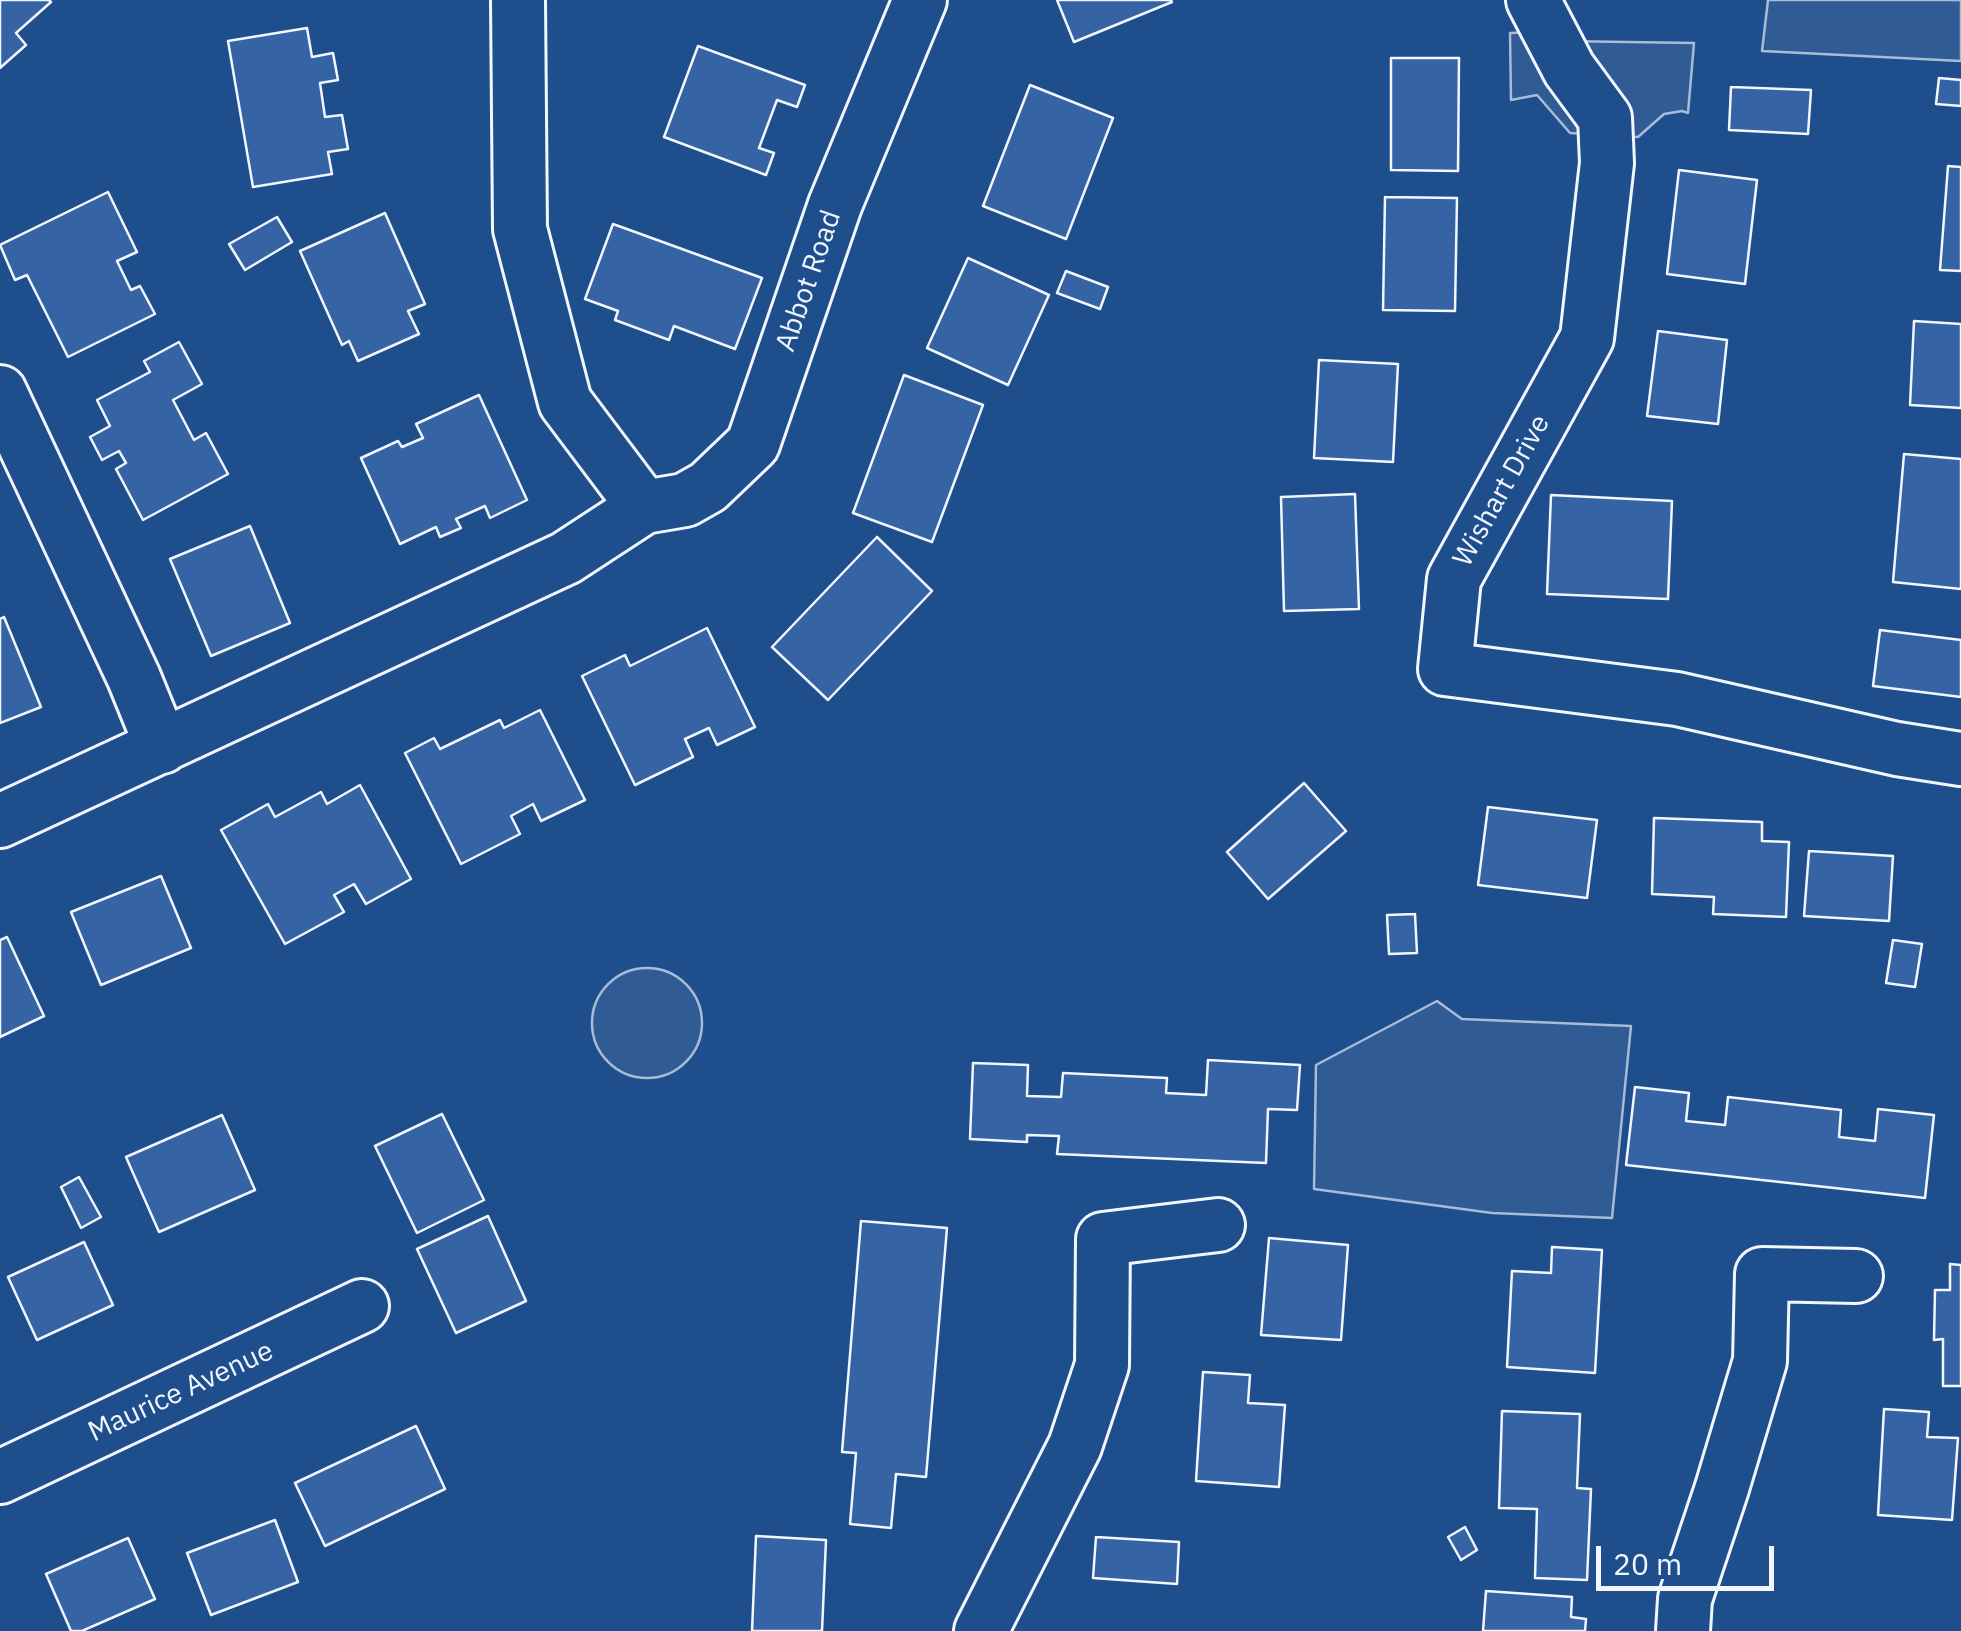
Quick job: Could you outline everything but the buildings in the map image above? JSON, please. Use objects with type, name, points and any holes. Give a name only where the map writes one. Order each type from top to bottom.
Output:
[{"type":"street","points":[[518,0],[520,229],[565,402],[644,506]]},
{"type":"street","name":"Abbot Road","points":[[0,820],[566,558],[644,506],[685,500],[708,487],[753,444],[835,205],[920,0]]},
{"type":"street","name":"Wishart Drive","points":[[1533,0],[1569,69],[1606,118],[1608,163],[1587,338],[1454,579],[1445,670],[1677,699],[1897,749],[1961,759]]},
{"type":"street","points":[[1,395],[162,747]]},
{"type":"street","points":[[981,1631],[1075,1446],[1102,1365],[1103,1239],[1218,1224]]},
{"type":"street","points":[[1683,1631],[1684,1599],[1760,1361],[1762,1274],[1856,1276]]},
{"type":"street","name":"Maurice Avenue","points":[[0,1478],[362,1306]]},
{"type":"shaded area","points":[[1768,0],[1961,0],[1961,61],[1762,51]]},
{"type":"shaded area","points":[[1531,32],[1560,41],[1694,43],[1688,113],[1664,114],[1638,137],[1570,133],[1537,95],[1511,100],[1510,33]]},
{"type":"shaded area","points":[[647,968],[668,973],[686,984],[697,1002],[702,1023],[697,1044],[686,1062],[668,1073],[647,1078],[626,1073],[608,1062],[597,1044],[592,1023],[597,1002],[608,984],[626,973]]},
{"type":"shaded area","points":[[1437,1001],[1462,1019],[1631,1026],[1612,1218],[1492,1213],[1314,1189],[1316,1065]]}]
